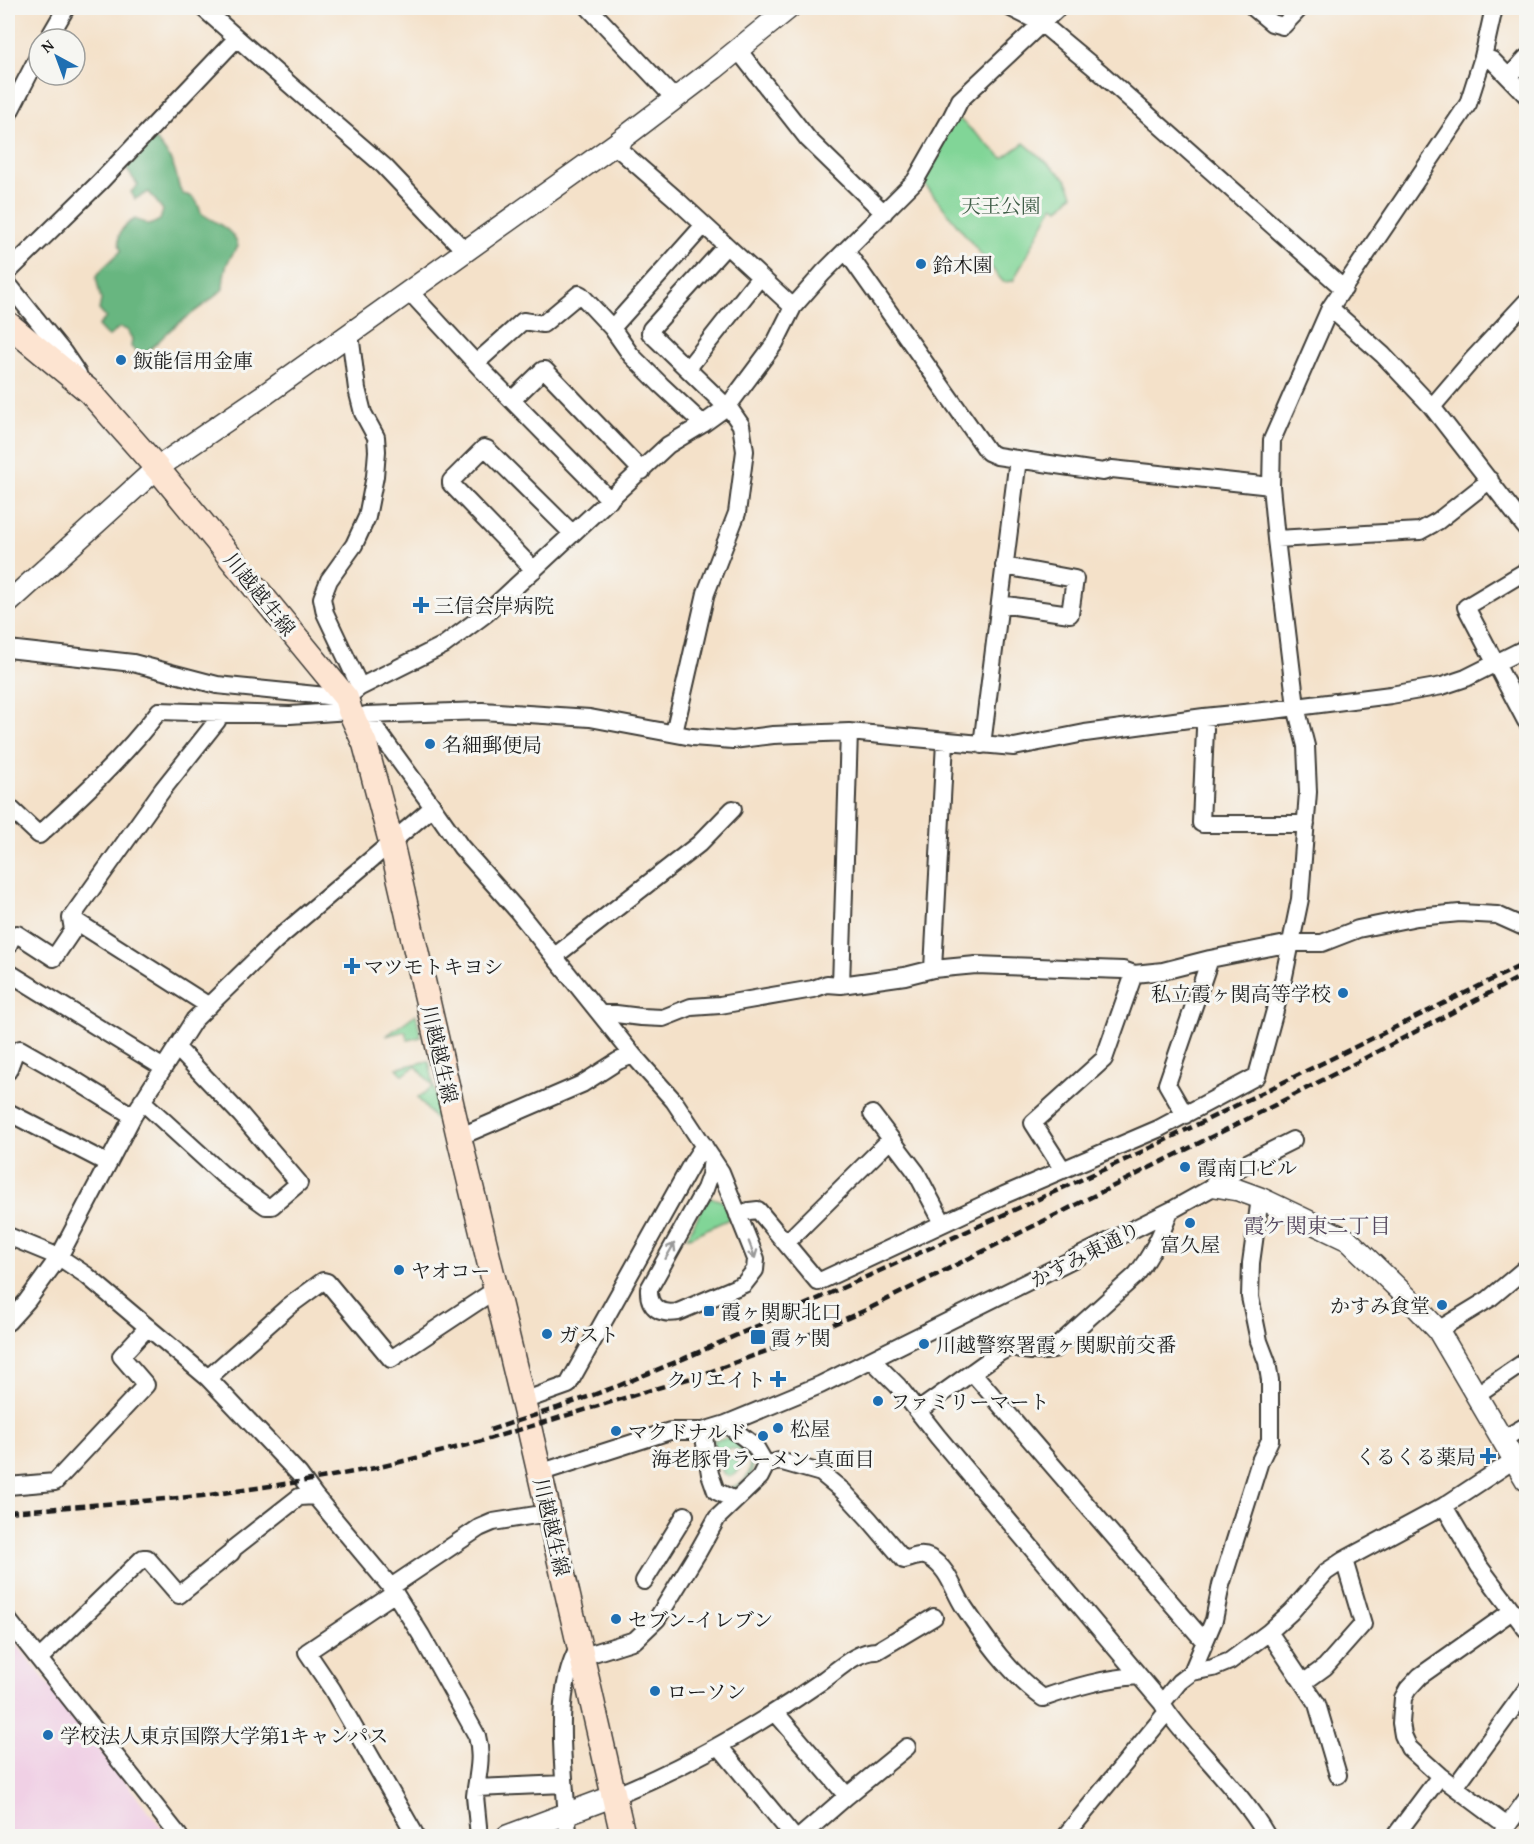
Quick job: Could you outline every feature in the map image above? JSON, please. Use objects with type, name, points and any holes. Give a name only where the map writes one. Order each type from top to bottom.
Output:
[{"type":"main road","name":"川越越生線","points":[[8,324],[90,392],[356,703],[523,1401],[623,1836]]},
{"type":"street","points":[[55,27],[66,8]]},
{"type":"street","points":[[203,8],[384,166],[465,251]]},
{"type":"street","points":[[589,8],[675,99]]},
{"type":"street","points":[[8,603],[157,468],[350,334],[614,145],[789,8]]},
{"type":"street","points":[[1011,8],[1041,23],[1146,112],[1226,186],[1344,289]]},
{"type":"street","points":[[8,806],[39,835],[83,796],[125,753],[159,711],[290,715],[356,703],[444,645],[487,613],[668,446],[728,406],[775,343],[793,307],[915,181],[960,99],[1058,8]]},
{"type":"street","points":[[1254,8],[1272,23],[1283,26],[1299,8]]},
{"type":"street","points":[[738,1215],[758,1210],[818,1282],[943,1222],[1158,1129],[1257,1076],[1283,981],[1300,899],[1308,792],[1306,746],[1296,707],[1270,486],[1272,440],[1330,308],[1468,104],[1483,57],[1494,8]]},
{"type":"street","points":[[8,272],[100,182],[237,38]]},
{"type":"street","points":[[738,50],[808,139],[884,213]]},
{"type":"street","points":[[1483,57],[1492,60],[1527,95]]},
{"type":"street","points":[[1509,77],[1527,58]]},
{"type":"street","points":[[8,115],[27,78]]},
{"type":"street","points":[[614,145],[793,307]]},
{"type":"street","points":[[612,328],[704,225]]},
{"type":"street","points":[[674,733],[706,593],[737,513],[745,451],[741,425],[728,406],[650,333],[651,328],[726,246]]},
{"type":"street","points":[[846,251],[987,452],[997,456],[1103,472],[1112,470],[1270,486]]},
{"type":"street","points":[[688,368],[760,277]]},
{"type":"street","points":[[8,284],[63,352],[90,392]]},
{"type":"street","points":[[409,291],[610,500]]},
{"type":"street","points":[[476,363],[523,321],[543,324],[579,294],[612,328],[639,362],[703,424]]},
{"type":"street","points":[[1432,407],[1473,359],[1527,302]]},
{"type":"street","points":[[1330,308],[1383,355],[1432,407],[1490,480],[1524,518]]},
{"type":"street","points":[[350,334],[357,389],[363,413],[376,437],[375,476],[368,517],[354,545],[329,580],[322,598],[325,614],[356,703],[461,847],[496,885],[633,1055],[674,1101],[708,1152],[721,1172],[756,1259],[755,1269],[744,1284],[678,1312],[667,1314],[661,1312],[648,1297],[652,1282],[705,1189],[710,1175],[708,1152]]},
{"type":"street","points":[[512,400],[545,370],[642,471]]},
{"type":"street","points":[[534,570],[451,484],[451,481],[484,448],[572,533]]},
{"type":"street","points":[[982,745],[1018,459]]},
{"type":"street","points":[[1276,539],[1420,531],[1438,521],[1490,480]]},
{"type":"street","points":[[1000,604],[1070,614],[1075,579],[1004,566]]},
{"type":"street","points":[[1527,571],[1466,607],[1527,721]]},
{"type":"street","points":[[8,649],[133,663],[218,685],[356,703],[590,718],[692,737],[733,740],[773,735],[849,732],[1023,747],[1085,733],[1391,695],[1442,686],[1466,678],[1527,648]]},
{"type":"street","points":[[8,946],[17,934],[54,958],[72,930],[71,918],[163,789],[217,722],[220,713]]},
{"type":"street","points":[[1203,717],[1205,729],[1203,825],[1306,824]]},
{"type":"street","points":[[841,985],[849,732]]},
{"type":"street","points":[[933,969],[945,742]]},
{"type":"street","points":[[8,1322],[27,1301],[59,1257],[133,1116],[162,1067],[194,1020],[275,941],[433,807]]},
{"type":"street","points":[[555,956],[699,844],[733,809]]},
{"type":"street","points":[[601,1014],[663,1018],[691,1008],[813,989],[827,984],[841,985],[905,976],[933,969],[976,965],[1123,970],[1134,974],[1163,971],[1291,943],[1322,943],[1358,929],[1403,919],[1460,913],[1497,915],[1527,928]]},
{"type":"street","points":[[71,918],[208,1006]]},
{"type":"street","points":[[1185,1115],[1167,1084],[1210,959]]},
{"type":"street","points":[[8,972],[162,1067]]},
{"type":"street","points":[[1063,1170],[1033,1123],[1104,1059],[1134,974]]},
{"type":"street","points":[[142,1101],[223,1175],[266,1206],[272,1206],[299,1183],[241,1115],[177,1048]]},
{"type":"street","points":[[8,1071],[15,1052],[20,1049],[133,1116]]},
{"type":"street","points":[[459,1137],[582,1084],[618,1061],[633,1055]]},
{"type":"street","points":[[8,1112],[107,1163]]},
{"type":"street","points":[[872,1114],[916,1172],[943,1222]]},
{"type":"street","points":[[786,1243],[891,1139]]},
{"type":"street","name":"かすみ東通り","points":[[539,1473],[670,1431],[703,1431],[726,1424],[820,1386],[1170,1211],[1215,1186],[1247,1163],[1293,1140]]},
{"type":"street","points":[[523,1401],[567,1385],[692,1163],[708,1152]]},
{"type":"street","points":[[1215,1186],[1238,1190],[1260,1198],[1348,1240],[1438,1330],[1527,1480]]},
{"type":"street","points":[[1192,1672],[1214,1620],[1221,1585],[1260,1461],[1270,1440],[1270,1380],[1250,1297],[1251,1263],[1260,1198]]},
{"type":"street","points":[[918,1411],[972,1371],[1012,1346],[1037,1352],[1053,1350],[1136,1275],[1147,1262],[1158,1244],[1170,1211]]},
{"type":"street","points":[[8,1236],[59,1257],[87,1275],[208,1378],[299,1474],[393,1590],[421,1635],[477,1736],[481,1757],[475,1796],[479,1836]]},
{"type":"street","points":[[1438,1330],[1489,1299],[1527,1268]]},
{"type":"street","points":[[208,1378],[289,1306],[323,1281],[327,1282],[391,1359],[495,1290]]},
{"type":"street","points":[[8,1486],[55,1482],[146,1385],[121,1356],[148,1327]]},
{"type":"street","points":[[873,1360],[898,1386],[938,1437],[1229,1784],[1267,1836]]},
{"type":"street","points":[[1476,1395],[1527,1361]]},
{"type":"street","points":[[972,1371],[1204,1641]]},
{"type":"street","points":[[726,1424],[755,1446],[766,1465]]},
{"type":"street","points":[[1503,1439],[1527,1426]]},
{"type":"street","points":[[703,1431],[710,1474],[716,1491],[735,1500]]},
{"type":"street","points":[[1065,1836],[1165,1708],[1179,1682],[1192,1672],[1230,1661],[1269,1632],[1291,1612],[1326,1572],[1344,1560],[1444,1506],[1515,1460]]},
{"type":"street","points":[[568,1836],[564,1784],[563,1702],[571,1662],[580,1652],[635,1640],[657,1619],[717,1518],[760,1477],[766,1465],[779,1461],[821,1473],[843,1491],[904,1560],[919,1555],[934,1561],[950,1579],[962,1604],[1001,1659],[1020,1680],[1043,1698],[1084,1684],[1139,1676]]},
{"type":"street","points":[[39,1659],[143,1558],[147,1558],[153,1564],[179,1595],[299,1497],[315,1496]]},
{"type":"street","points":[[1444,1506],[1479,1566],[1527,1629]]},
{"type":"street","points":[[416,1836],[332,1689],[307,1652],[479,1528],[493,1522],[548,1513]]},
{"type":"street","points":[[644,1581],[685,1515]]},
{"type":"street","points":[[1303,1683],[1325,1667],[1363,1624],[1344,1560]]},
{"type":"street","points":[[1512,1611],[1420,1676],[1403,1698],[1401,1724],[1408,1748],[1504,1831],[1527,1800]]},
{"type":"street","points":[[507,1836],[658,1778],[776,1713],[847,1662],[869,1651],[876,1651],[934,1617]]},
{"type":"street","points":[[8,1620],[179,1836]]},
{"type":"street","points":[[1269,1632],[1317,1704],[1338,1775]]},
{"type":"street","points":[[1455,1787],[1527,1690]]},
{"type":"street","points":[[776,1713],[847,1796]]},
{"type":"street","points":[[719,1746],[793,1836]]},
{"type":"street","points":[[801,1836],[907,1747]]},
{"type":"street","points":[[1395,1836],[1440,1776]]},
{"type":"street","points":[[476,1788],[564,1784]]},
{"type":"shaded area","name":"学校法人東京国際大学第1キャンパス","points":[[8,1633],[168,1836],[8,1836]]},
{"type":"green space","name":"天王公園","points":[[956,116],[1003,158],[1024,143],[1066,179],[1073,194],[1059,209],[1053,206],[1013,281],[1003,282],[922,181]]},
{"type":"green space","points":[[156,140],[175,170],[183,194],[195,200],[201,213],[229,231],[238,247],[226,266],[223,289],[141,355],[131,347],[132,339],[127,330],[120,327],[108,337],[98,326],[106,318],[99,310],[101,300],[96,277],[121,251],[119,236],[126,225],[135,219],[150,225],[160,220],[163,210],[149,192],[135,199],[131,192],[138,185],[124,169],[147,141]]},
{"type":"green space","points":[[416,1014],[421,1037],[408,1040],[405,1031],[386,1036]]},
{"type":"green space","points":[[429,1061],[442,1128],[418,1098],[433,1086],[416,1066],[403,1075],[397,1068]]},
{"type":"green space","points":[[711,1198],[725,1204],[731,1218],[687,1237],[705,1203]]},
{"type":"green space","points":[[729,1438],[745,1451],[752,1463],[751,1475],[733,1489],[730,1487],[738,1485],[748,1475],[750,1463],[742,1452],[734,1449],[715,1451],[713,1440]]},
{"type":"green space","points":[[730,1458],[736,1461],[739,1467],[736,1473],[730,1476],[724,1473],[721,1467],[724,1461]]},
{"type":"railway","points":[[490,1430],[618,1386],[791,1311],[1129,1158],[1526,963]]},
{"type":"railway","points":[[8,1512],[202,1496],[380,1467],[475,1443],[701,1375],[799,1339],[866,1310],[1267,1109],[1526,974]]},
{"type":"place","name":"鈴木園","points":[[921,264]]},
{"type":"place","name":"飯能信用金庫","points":[[121,360]]},
{"type":"place","name":"三信会岸病院","points":[[421,605]]},
{"type":"place","name":"名細郵便局","points":[[430,744]]},
{"type":"place","name":"マツモトキヨシ","points":[[352,966]]},
{"type":"place","name":"私立霞ヶ関高等学校","points":[[1343,993]]},
{"type":"place","name":"霞南口ビル","points":[[1185,1167]]},
{"type":"place","name":"富久屋","points":[[1190,1223]]},
{"type":"place","name":"ヤオコー","points":[[399,1270]]},
{"type":"place","name":"かすみ食堂","points":[[1442,1305]]},
{"type":"place","name":"霞ヶ関駅北口","points":[[709,1311]]},
{"type":"place","name":"ガスト","points":[[547,1334]]},
{"type":"place","name":"霞ヶ関","points":[[758,1337]]},
{"type":"place","name":"川越警察署霞ヶ関駅前交番","points":[[924,1344]]},
{"type":"place","name":"クリエイト","points":[[778,1379]]},
{"type":"place","name":"ファミリーマート","points":[[878,1401]]},
{"type":"place","name":"松屋","points":[[778,1428]]},
{"type":"place","name":"マクドナルド","points":[[616,1431]]},
{"type":"place","name":"海老豚骨ラーメン 真面目","points":[[763,1436]]},
{"type":"place","name":"くるくる薬局","points":[[1488,1456]]},
{"type":"place","name":"セブン-イレブン","points":[[616,1619]]},
{"type":"place","name":"ローソン","points":[[655,1691]]},
{"type":"place","name":"学校法人東京国際大学第1キャンパス","points":[[48,1735]]},
{"type":"district","name":"霞ケ関東二丁目","points":[[1317,1225]]}]
